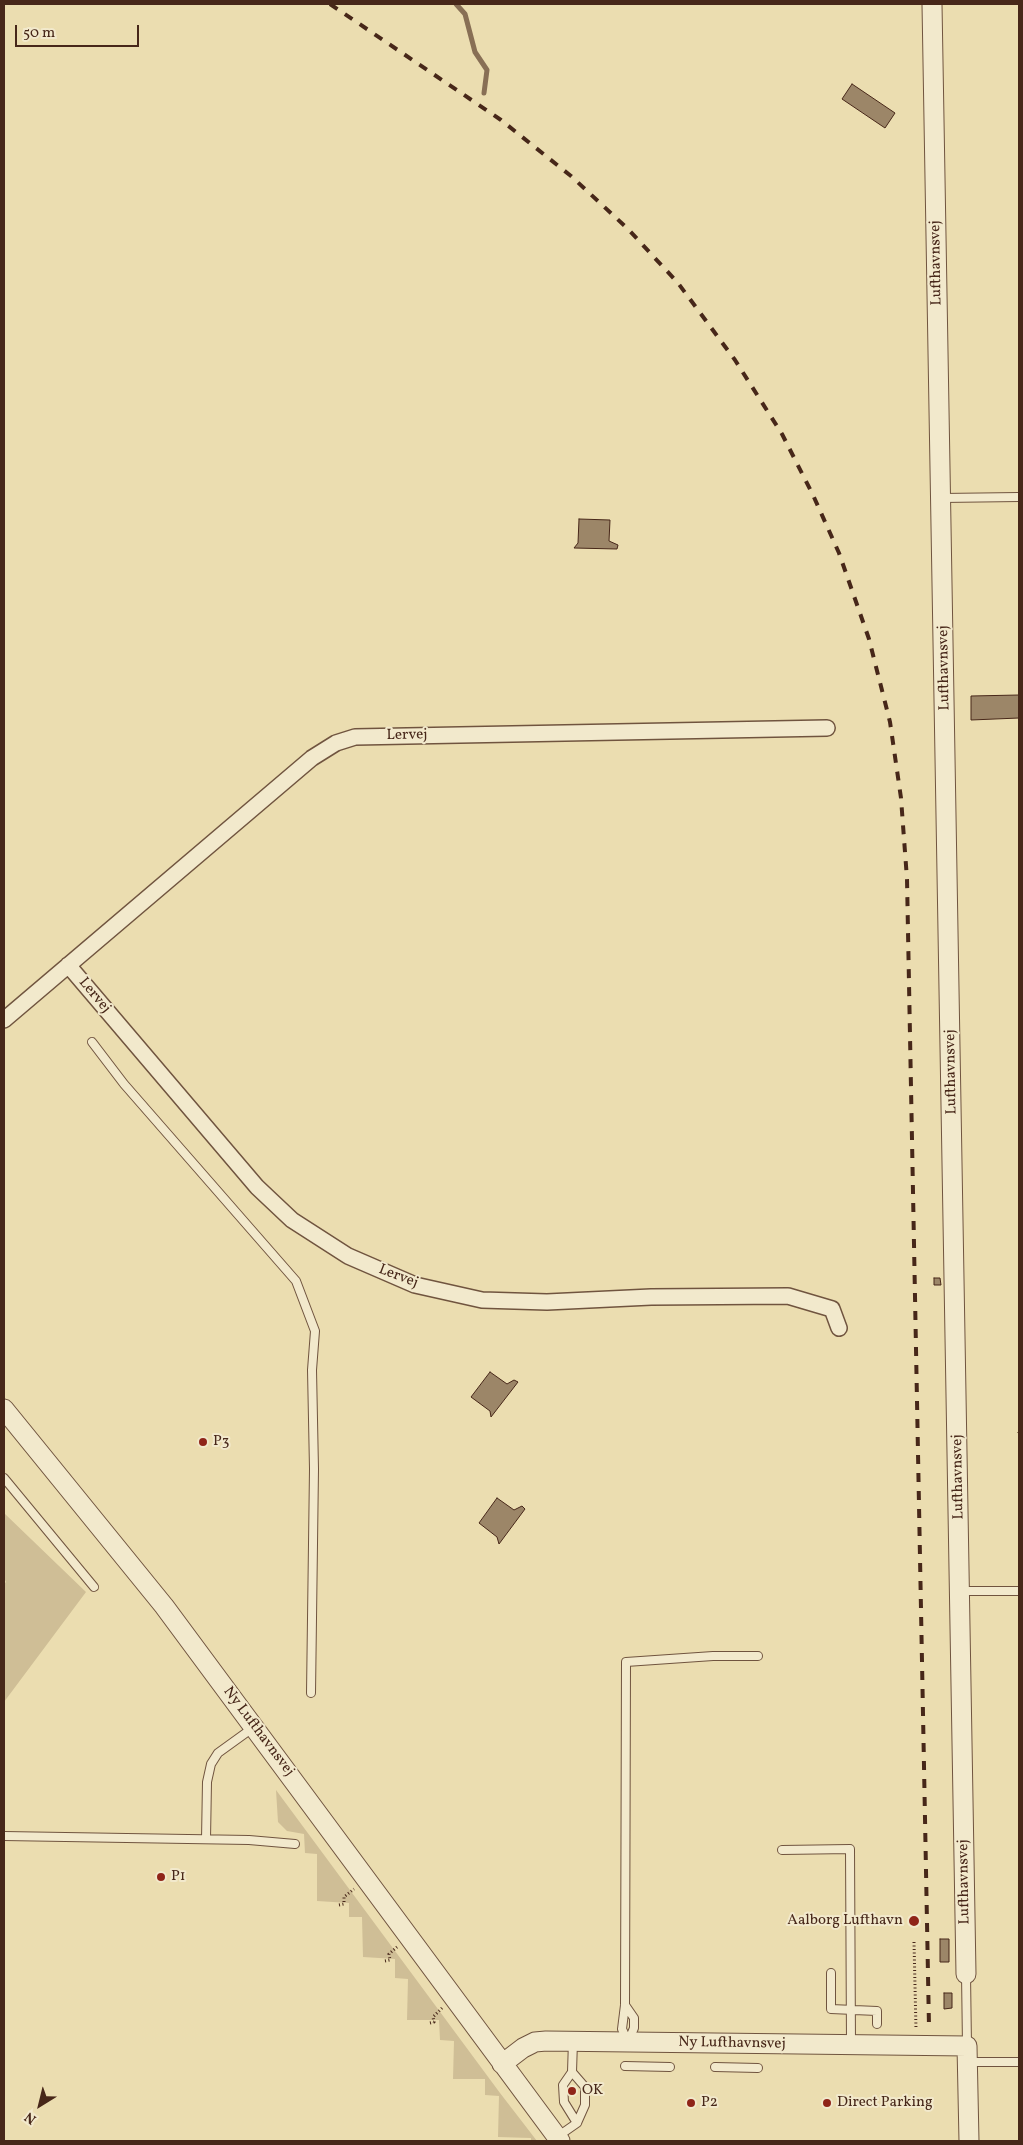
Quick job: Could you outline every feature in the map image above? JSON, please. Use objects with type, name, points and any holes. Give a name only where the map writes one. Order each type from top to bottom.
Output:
[{"type":"street","name":"Lufthavnsvej","points":[[932,4],[966,1974]]},
{"type":"street","name":"Lervej","points":[[4,1020],[312,758],[336,743],[355,737],[827,728]]},
{"type":"street","name":"Lervej","points":[[68,965],[257,1187],[292,1220],[348,1256],[415,1285],[482,1300],[547,1302],[651,1297],[788,1296],[832,1309],[839,1328]]},
{"type":"street","name":"Ny Lufthavnsvej","points":[[4,1409],[164,1606],[559,2139]]},
{"type":"street","name":"Ny Lufthavnsvej","points":[[502,2064],[523,2048],[535,2042],[573,2041],[916,2047],[968,2054]]},
{"type":"street","name":"Lufthavnsvej","points":[[968,2054],[969,2141]]},
{"type":"lane","points":[[942,498],[1019,497]]},
{"type":"lane","points":[[92,1042],[124,1084],[296,1281],[315,1331],[312,1387],[314,1477],[311,1693]]},
{"type":"lane","points":[[4,1478],[94,1587]]},
{"type":"lane","points":[[960,1592],[1019,1591]]},
{"type":"lane","points":[[628,2042],[622,2029],[625,2005],[626,1662],[713,1656],[758,1656]]},
{"type":"lane","points":[[206,1839],[207,1782],[211,1764],[218,1753],[254,1726]]},
{"type":"lane","points":[[4,1836],[249,1840],[295,1844]]},
{"type":"lane","points":[[782,1850],[850,1848],[851,2045]]},
{"type":"lane","points":[[831,1972],[831,2009],[877,2011],[877,2024]]},
{"type":"lane","name":"Lufthavnsvej","points":[[966,1974],[968,2054]]},
{"type":"lane","points":[[573,2041],[572,2072],[563,2085],[564,2102],[577,2123]]},
{"type":"lane","points":[[968,2054],[1019,2062]]},
{"type":"lane","points":[[625,2066],[670,2067]]},
{"type":"lane","points":[[715,2067],[758,2068]]},
{"type":"lane","points":[[559,2139],[577,2123],[585,2105],[584,2087],[572,2072]]},
{"type":"path","points":[[914,1942],[916,2047]]},
{"type":"shaded area","points":[[4,1513],[86,1592],[4,1702],[4,1584],[6,1582],[4,1578]]},
{"type":"shaded area","points":[[276,1790],[537,2141],[531,2141],[531,2138],[498,2137],[499,2096],[485,2095],[485,2079],[453,2079],[454,2041],[440,2040],[439,2020],[407,2020],[408,1979],[395,1978],[395,1959],[363,1957],[362,1917],[349,1917],[349,1903],[317,1901],[317,1854],[305,1853],[304,1834],[287,1831],[278,1822]]},
{"type":"building","points":[[852,84],[895,113],[885,128],[842,99]]},
{"type":"building","points":[[579,519],[610,520],[609,541],[618,545],[617,549],[574,548],[578,543]]},
{"type":"building","points":[[1019,695],[1019,718],[971,720],[971,696]]},
{"type":"building","points":[[934,1278],[940,1278],[941,1285],[934,1285]]},
{"type":"building","points":[[490,1372],[507,1384],[514,1380],[518,1382],[491,1417],[490,1411],[471,1397]]},
{"type":"building","points":[[497,1498],[514,1510],[522,1506],[525,1509],[499,1544],[497,1537],[479,1523]]},
{"type":"building","points":[[940,1939],[949,1939],[949,1962],[940,1962]]},
{"type":"building","points":[[944,1993],[952,1993],[952,2008],[944,2009]]},
{"type":"waterway","points":[[456,4],[465,14],[475,52],[487,70],[484,93]]},
{"type":"railway","points":[[330,4],[501,120],[571,176],[628,229],[678,283],[735,360],[782,434],[813,495],[839,553],[869,639],[890,722],[901,798],[907,879],[929,2027]]},
{"type":"place","name":"P3","points":[[203,1442]]},
{"type":"place","name":"P1","points":[[161,1877]]},
{"type":"place","name":"Aalborg Lufthavn","points":[[914,1921]]},
{"type":"place","name":"OK","points":[[572,2091]]},
{"type":"place","name":"P2","points":[[691,2103]]},
{"type":"place","name":"Direct Parking","points":[[827,2103]]}]
